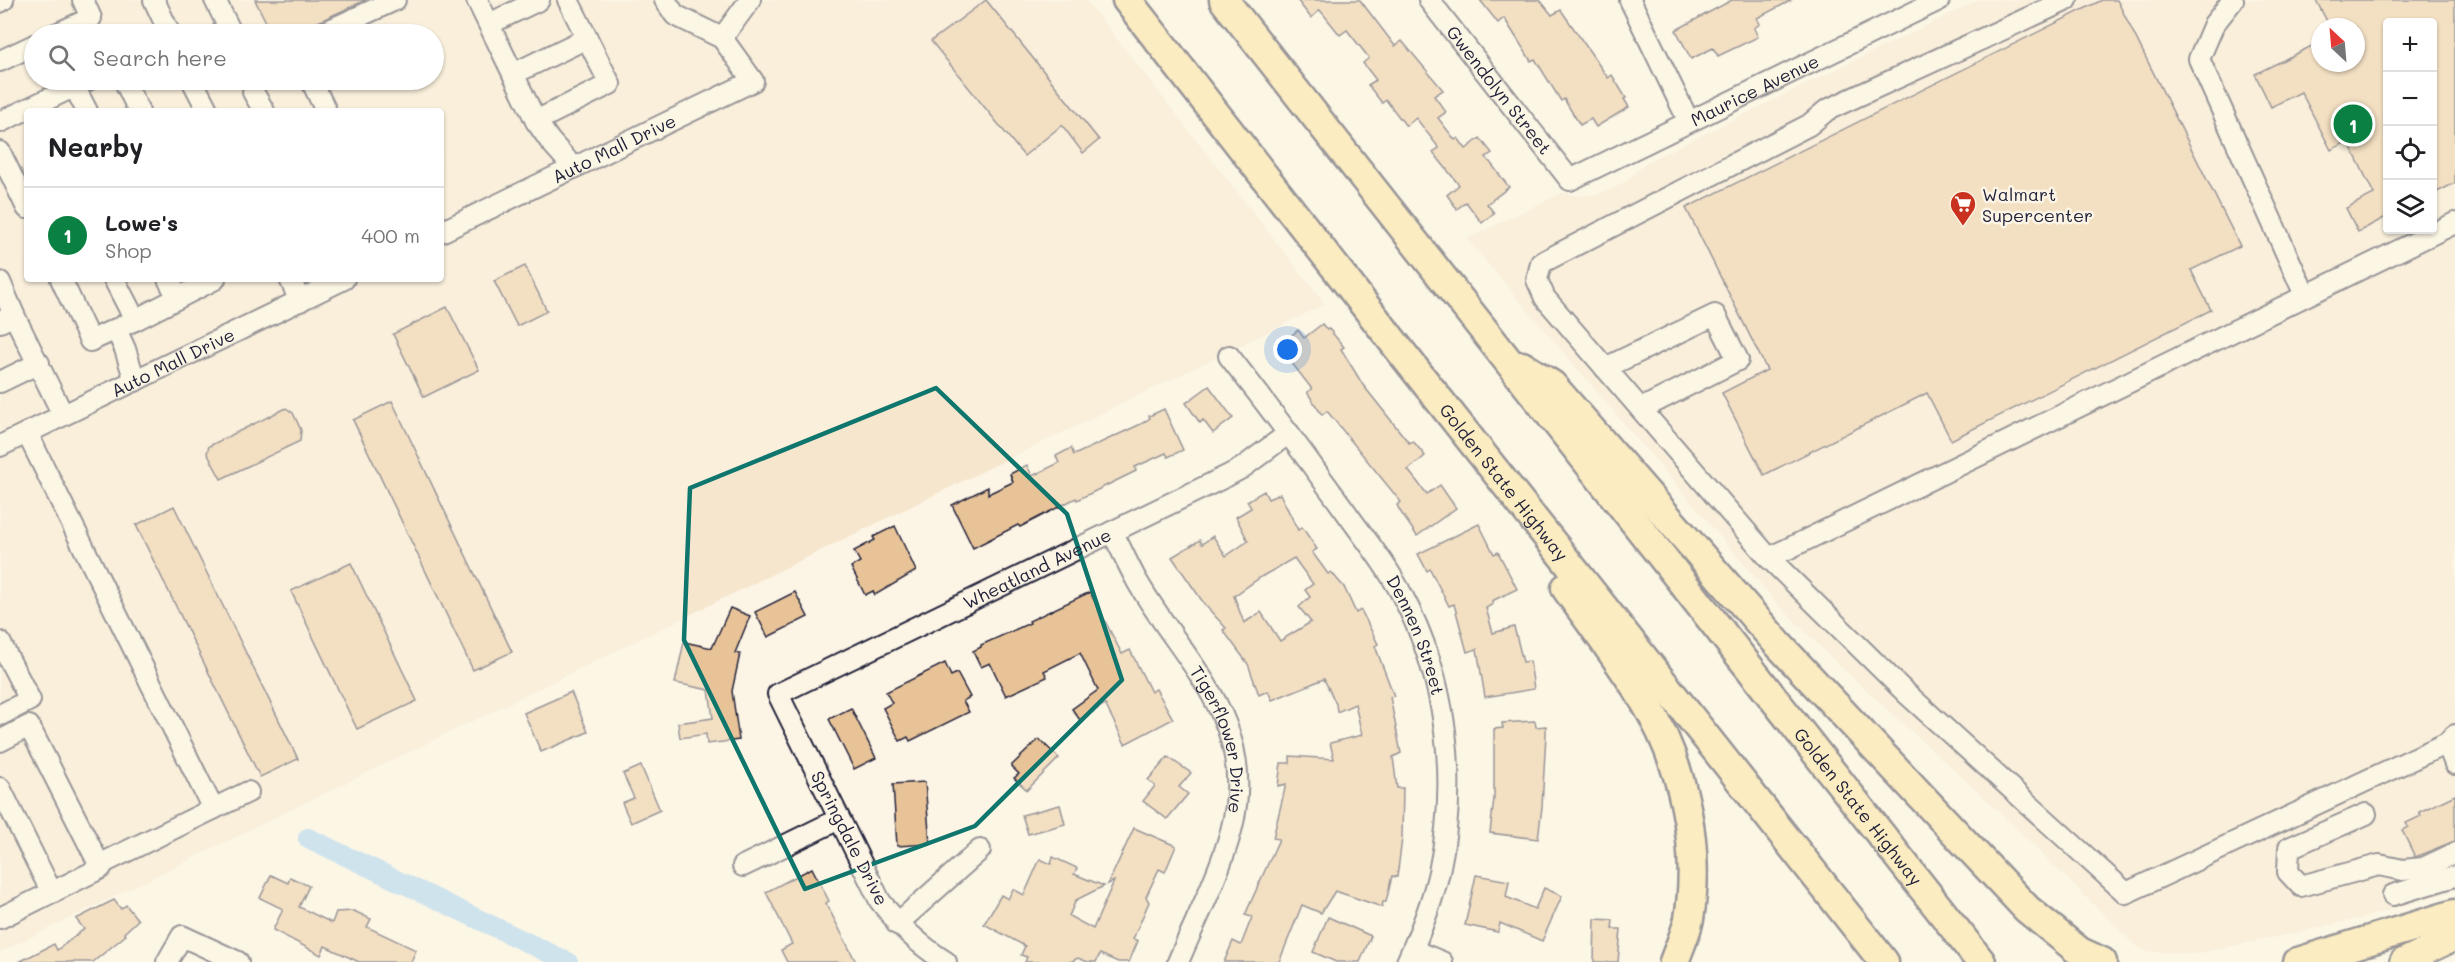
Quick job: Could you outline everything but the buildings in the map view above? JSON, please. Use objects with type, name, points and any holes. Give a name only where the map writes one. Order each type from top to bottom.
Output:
[{"type":"highway","name":"Golden State Highway","points":[[1127,0],[1402,353],[1884,962]]},
{"type":"highway","name":"Golden State Highway","points":[[1224,0],[1976,955]]},
{"type":"highway","points":[[1402,353],[1644,700],[1663,735],[1686,806],[1691,840],[1692,880],[1689,920],[1674,962]]},
{"type":"highway","points":[[1502,354],[1552,385],[1778,644],[2026,909],[2080,952],[2102,962]]},
{"type":"highway","points":[[2298,962],[2455,914]]},
{"type":"main road","points":[[2403,962],[2455,937]]},
{"type":"street","points":[[78,24],[91,18],[83,0]]},
{"type":"street","points":[[153,0],[165,24]]},
{"type":"street","points":[[215,0],[224,24]]},
{"type":"street","points":[[343,24],[395,0]]},
{"type":"street","points":[[477,0],[536,121],[574,168]]},
{"type":"street","points":[[489,24],[539,0]]},
{"type":"street","points":[[536,121],[610,84],[568,0]]},
{"type":"street","points":[[665,0],[675,15],[722,38],[750,0]]},
{"type":"street","name":"Gwendolyn Street","points":[[1429,0],[1570,180]]},
{"type":"street","points":[[1630,0],[1689,122]]},
{"type":"street","name":"Maurice Avenue","points":[[1570,180],[1939,0]]},
{"type":"street","points":[[2067,0],[1827,110],[1809,124],[1541,264],[1537,280],[1545,298],[1769,558],[1905,692],[2126,893],[2451,739],[2455,764]]},
{"type":"street","points":[[2233,0],[2214,24],[2199,59],[2305,295]]},
{"type":"street","points":[[513,74],[587,38]]},
{"type":"street","name":"Auto Mall Drive","points":[[444,231],[753,81],[722,38]]},
{"type":"street","points":[[0,62],[24,50]]},
{"type":"street","points":[[33,108],[68,90]]},
{"type":"street","points":[[82,90],[86,108]]},
{"type":"street","points":[[129,90],[138,108]]},
{"type":"street","points":[[197,90],[206,108]]},
{"type":"street","points":[[316,90],[325,108]]},
{"type":"street","points":[[253,92],[262,108]]},
{"type":"street","points":[[0,122],[24,112]]},
{"type":"street","points":[[0,152],[24,202]]},
{"type":"street","points":[[1769,558],[2455,223]]},
{"type":"street","points":[[0,282],[7,319],[39,363],[63,415]]},
{"type":"street","points":[[62,282],[90,341],[210,282]]},
{"type":"street","points":[[116,282],[135,320]]},
{"type":"street","points":[[170,282],[178,298]]},
{"type":"street","points":[[291,282],[300,301]]},
{"type":"street","name":"Auto Mall Drive","points":[[0,446],[339,282]]},
{"type":"street","points":[[1605,368],[1715,315],[1738,360],[1641,410]]},
{"type":"street","points":[[116,329],[125,348],[135,381]]},
{"type":"street","name":"Dennen Street","points":[[1229,356],[1289,433],[1391,575],[1419,632],[1433,671],[1443,713],[1448,754],[1449,790],[1446,832],[1427,914],[1410,956]]},
{"type":"street","points":[[0,382],[39,363]]},
{"type":"street","points":[[27,433],[213,809]]},
{"type":"street","name":"Wheatland Avenue","points":[[778,694],[1242,468],[1289,433]]},
{"type":"street","name":"Tigerflower Drive","points":[[1112,532],[1137,581],[1211,690],[1224,716],[1234,754],[1236,801],[1231,830],[1222,858],[1178,962]]},
{"type":"street","points":[[0,642],[7,672],[30,700],[0,715]]},
{"type":"street","name":"Springdale Drive","points":[[778,694],[880,901],[897,924],[917,942],[946,962]]},
{"type":"street","points":[[0,741],[29,726],[101,868],[0,918]]},
{"type":"street","points":[[0,788],[52,893]]},
{"type":"street","points":[[99,865],[248,792]]},
{"type":"street","points":[[2366,814],[2289,848],[2288,872],[2301,886],[2379,865],[2403,870],[2423,868],[2455,853]]},
{"type":"street","points":[[743,866],[839,819]]},
{"type":"street","points":[[897,924],[980,850]]},
{"type":"street","points":[[2393,895],[2455,876]]},
{"type":"street","points":[[167,962],[182,936],[238,962]]},
{"type":"street","points":[[1410,956],[1442,962]]},
{"type":"highlighted area","points":[[936,388],[1067,514],[1122,680],[975,826],[805,889],[684,640],[690,488]]},
{"type":"shaded area","points":[[0,0],[1086,0],[1325,304],[0,952]]},
{"type":"shaded area","points":[[1979,0],[2455,0],[2455,890],[2362,918],[2195,954],[2145,951],[2134,944],[1984,797],[1842,668],[1777,603],[1467,239],[1562,193],[1579,196],[1597,195],[1625,182],[1647,162]]},
{"type":"waterway","points":[[308,838],[568,962]]},
{"type":"place","name":"Lowe's","points":[[2353,124]]},
{"type":"place","name":"Walmart Supercenter","points":[[1963,227]]}]
